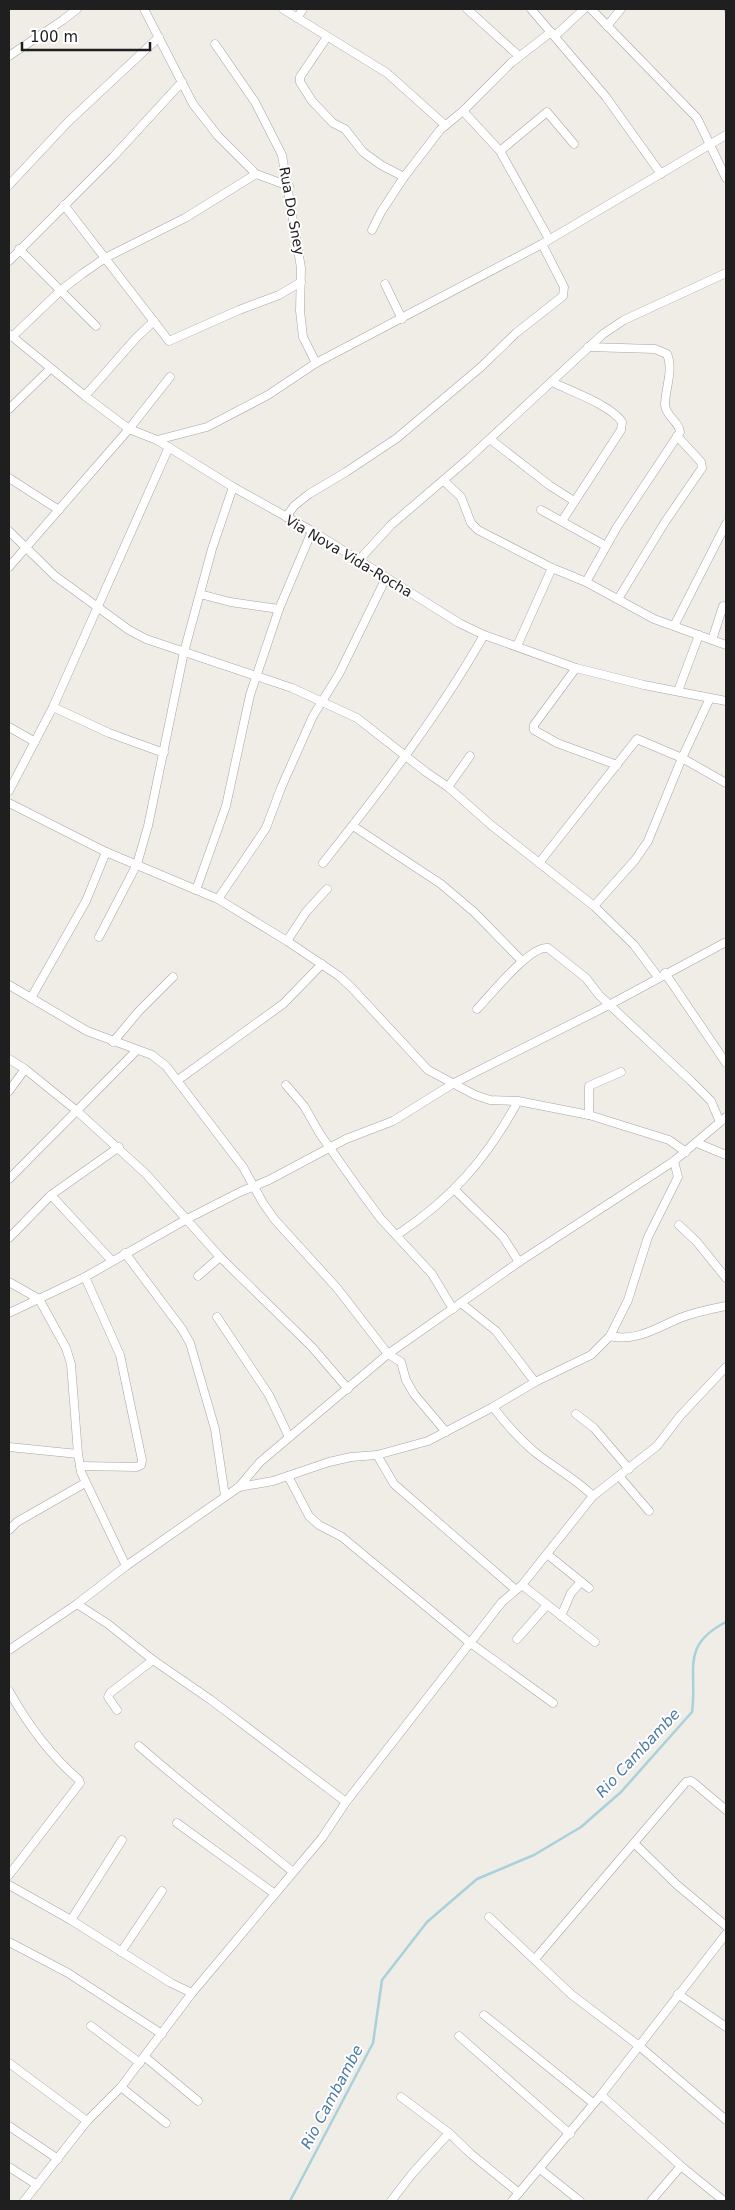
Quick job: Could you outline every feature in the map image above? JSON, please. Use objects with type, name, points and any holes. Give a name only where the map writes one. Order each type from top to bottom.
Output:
[{"type":"street","points":[[9,56],[77,9]]},
{"type":"street","points":[[144,9],[201,115],[218,136],[256,174],[289,186]]},
{"type":"street","points":[[283,9],[387,73],[445,125]]},
{"type":"street","points":[[297,18],[304,9]]},
{"type":"street","points":[[467,9],[519,56]]},
{"type":"street","points":[[531,9],[612,104],[661,174]]},
{"type":"street","points":[[372,230],[380,212],[404,177],[445,125],[463,111],[519,56],[553,34],[584,9]]},
{"type":"street","points":[[591,9],[697,118],[726,178]]},
{"type":"street","points":[[607,26],[621,9]]},
{"type":"street","points":[[327,36],[300,77],[300,82],[312,102],[333,123],[345,129],[363,152],[381,166],[404,177]]},
{"type":"street","points":[[9,185],[68,122],[159,37]]},
{"type":"street","name":"Rua Do Sney","points":[[215,44],[259,110],[282,155],[289,186],[301,268],[300,311],[303,337],[316,363]]},
{"type":"street","points":[[9,261],[113,157],[182,82]]},
{"type":"street","points":[[463,111],[500,151],[549,239]]},
{"type":"street","points":[[500,151],[547,112],[574,144]]},
{"type":"street","points":[[158,440],[207,427],[268,395],[316,363],[542,244],[726,135]]},
{"type":"street","points":[[10,336],[60,290],[105,258],[172,226],[256,174]]},
{"type":"street","points":[[64,205],[171,342],[239,310],[279,295],[302,282]]},
{"type":"street","points":[[286,517],[309,494],[397,438],[481,367],[516,333],[563,296],[564,287],[542,244]]},
{"type":"street","points":[[20,249],[96,326]]},
{"type":"street","points":[[359,560],[392,525],[444,481],[602,334],[624,320],[726,273]]},
{"type":"street","points":[[385,284],[402,319]]},
{"type":"street","points":[[84,396],[123,352],[154,321]]},
{"type":"street","name":"Via Nova Vida-Rocha","points":[[10,336],[84,396],[129,429],[158,440],[233,487],[312,531],[434,608],[484,635],[576,668],[644,685],[726,701]]},
{"type":"street","points":[[586,582],[606,546],[677,436],[680,428],[667,413],[665,406],[669,363],[667,354],[655,349],[588,347]]},
{"type":"street","points":[[9,409],[50,369]]},
{"type":"street","points":[[9,567],[129,429],[170,377]]},
{"type":"street","points":[[552,382],[594,402],[618,417],[622,422],[620,430],[562,521]]},
{"type":"street","points":[[618,599],[665,522],[702,468],[701,462],[677,436]]},
{"type":"street","points":[[490,439],[542,480],[574,500]]},
{"type":"street","points":[[9,791],[53,707],[98,608],[103,590],[168,448]]},
{"type":"street","points":[[9,478],[59,510]]},
{"type":"street","points":[[444,481],[461,497],[473,527],[552,568],[586,582],[654,619],[726,645]]},
{"type":"street","points":[[99,936],[137,864],[148,826],[184,652],[221,519],[233,487]]},
{"type":"street","points":[[540,510],[606,546]]},
{"type":"street","points":[[674,626],[726,524]]},
{"type":"street","points":[[9,531],[42,565],[98,608],[146,639],[257,675],[322,700],[356,718],[448,787],[491,825],[594,906],[662,975],[726,1063]]},
{"type":"street","points":[[196,890],[226,806],[242,725],[278,609],[312,531]]},
{"type":"street","points":[[517,646],[552,568]]},
{"type":"street","points":[[218,899],[266,828],[281,788],[322,700],[339,674],[386,578]]},
{"type":"street","points":[[200,594],[230,602],[278,609]]},
{"type":"street","points":[[712,640],[723,606]]},
{"type":"street","points":[[323,863],[353,826],[450,692],[484,635]]},
{"type":"street","points":[[678,691],[699,636]]},
{"type":"street","points":[[576,668],[534,725],[534,730],[557,743],[617,765]]},
{"type":"street","points":[[594,906],[635,860],[648,841],[682,758],[710,698]]},
{"type":"street","points":[[53,707],[109,733],[164,753]]},
{"type":"street","points":[[9,727],[35,742]]},
{"type":"street","points":[[539,863],[637,739],[682,758],[726,783]]},
{"type":"street","points":[[448,787],[470,756]]},
{"type":"street","points":[[9,803],[106,852],[218,899],[287,941],[322,964],[351,987],[428,1070],[481,1098],[518,1101],[589,1115],[669,1140],[686,1152]]},
{"type":"street","points":[[353,826],[441,884],[474,912],[522,961]]},
{"type":"street","points":[[31,998],[86,901],[106,852]]},
{"type":"street","points":[[287,941],[306,912],[327,889]]},
{"type":"street","points":[[9,1313],[85,1277],[187,1219],[330,1148],[392,1121],[454,1084],[609,1005],[726,942]]},
{"type":"street","points":[[9,1650],[77,1604],[126,1566],[239,1487],[260,1462],[288,1437],[388,1354],[519,1262],[674,1161],[723,1120],[711,1101],[609,1005],[586,978],[548,948],[540,948],[522,961],[477,1009]]},
{"type":"street","points":[[178,1080],[283,1004],[322,964]]},
{"type":"street","points":[[113,1042],[139,1011],[173,977]]},
{"type":"street","points":[[9,985],[87,1031],[159,1060],[178,1080],[190,1099],[243,1167],[275,1220],[337,1288],[388,1354],[401,1362],[406,1380],[414,1394],[446,1432]]},
{"type":"street","points":[[9,1179],[137,1050]]},
{"type":"street","points":[[9,1059],[25,1069],[119,1147],[220,1256],[282,1315],[348,1388]]},
{"type":"street","points":[[9,1091],[25,1069]]},
{"type":"street","points":[[589,1115],[589,1086],[621,1072]]},
{"type":"street","points":[[286,1085],[304,1106],[330,1148],[381,1218],[432,1274],[453,1308]]},
{"type":"street","points":[[397,1235],[427,1215],[455,1190],[492,1146],[518,1101]]},
{"type":"street","points":[[697,1143],[726,1155]]},
{"type":"street","points":[[9,1238],[51,1195],[119,1147]]},
{"type":"street","points":[[239,1487],[273,1481],[329,1462],[351,1457],[377,1455],[420,1443],[446,1432],[535,1382],[591,1355],[610,1336],[628,1300],[648,1237],[678,1177],[674,1161]]},
{"type":"street","points":[[455,1190],[503,1237],[519,1262]]},
{"type":"street","points":[[51,1195],[112,1261]]},
{"type":"street","points":[[679,1225],[697,1242],[726,1278]]},
{"type":"street","points":[[125,1253],[182,1329],[190,1343],[215,1429],[225,1496]]},
{"type":"street","points":[[198,1276],[220,1256]]},
{"type":"street","points":[[80,1466],[137,1467],[141,1465],[142,1460],[120,1355],[85,1277]]},
{"type":"street","points":[[9,1282],[39,1299],[66,1348],[71,1364],[80,1466],[85,1483],[126,1566]]},
{"type":"street","points":[[461,1303],[496,1331],[535,1382]]},
{"type":"street","points":[[610,1336],[621,1339],[642,1335],[688,1315],[726,1306]]},
{"type":"street","points":[[217,1318],[269,1395],[288,1437]]},
{"type":"street","points":[[24,2201],[87,2121],[121,2087],[192,1993],[322,1838],[346,1802],[502,1602],[519,1588],[593,1496],[657,1446],[680,1416],[725,1370]]},
{"type":"street","points":[[493,1407],[518,1437],[536,1453],[583,1486],[593,1496]]},
{"type":"street","points":[[576,1414],[600,1434],[629,1468]]},
{"type":"street","points":[[9,1447],[78,1454]]},
{"type":"street","points":[[377,1455],[394,1484],[519,1588],[547,1605],[595,1642]]},
{"type":"street","points":[[288,1476],[309,1516],[342,1537],[470,1642],[552,1703]]},
{"type":"street","points":[[619,1476],[649,1511]]},
{"type":"street","points":[[9,1530],[17,1522],[85,1483]]},
{"type":"street","points":[[547,1554],[590,1588]]},
{"type":"street","points":[[560,1616],[571,1593],[581,1582]]},
{"type":"street","points":[[77,1604],[108,1624],[153,1660],[211,1700],[346,1802]]},
{"type":"street","points":[[517,1639],[547,1605]]},
{"type":"street","points":[[117,1710],[108,1696],[110,1693],[153,1660]]},
{"type":"street","points":[[9,1691],[48,1750],[80,1783],[9,1875]]},
{"type":"street","points":[[139,1746],[179,1782],[226,1817],[293,1872]]},
{"type":"street","points":[[535,1959],[686,1782],[691,1781],[694,1783],[726,1810]]},
{"type":"street","points":[[176,1823],[275,1894]]},
{"type":"street","points":[[71,1920],[122,1840]]},
{"type":"street","points":[[635,1844],[676,1884],[726,1926]]},
{"type":"street","points":[[9,1885],[71,1920],[171,1983],[192,1993]]},
{"type":"street","points":[[122,1952],[162,1891]]},
{"type":"street","points":[[489,1917],[572,1995],[638,2045],[726,2120]]},
{"type":"street","points":[[512,2201],[570,2134],[678,1994],[726,1937]]},
{"type":"street","points":[[9,1942],[68,1973],[162,2034]]},
{"type":"street","points":[[678,1994],[726,2028]]},
{"type":"street","points":[[484,2015],[593,2103]]},
{"type":"street","points":[[92,2026],[198,2101]]},
{"type":"street","points":[[459,2036],[570,2134]]},
{"type":"street","points":[[9,2063],[87,2121]]},
{"type":"street","points":[[121,2087],[166,2123]]},
{"type":"street","points":[[601,2095],[680,2166],[724,2201]]},
{"type":"street","points":[[401,2097],[449,2133],[471,2154],[519,2193]]},
{"type":"street","points":[[9,2126],[58,2159]]},
{"type":"street","points":[[390,2201],[449,2133]]},
{"type":"street","points":[[651,2201],[680,2166]]},
{"type":"street","points":[[9,2167],[37,2185]]},
{"type":"street","points":[[540,2169],[580,2201]]},
{"type":"waterway","name":"Rio Cambambe","points":[[290,2201],[373,2043],[382,1980],[427,1922],[477,1879],[534,1855],[581,1827],[621,1792],[692,1712],[693,1672],[696,1650],[711,1631],[726,1622]]}]
